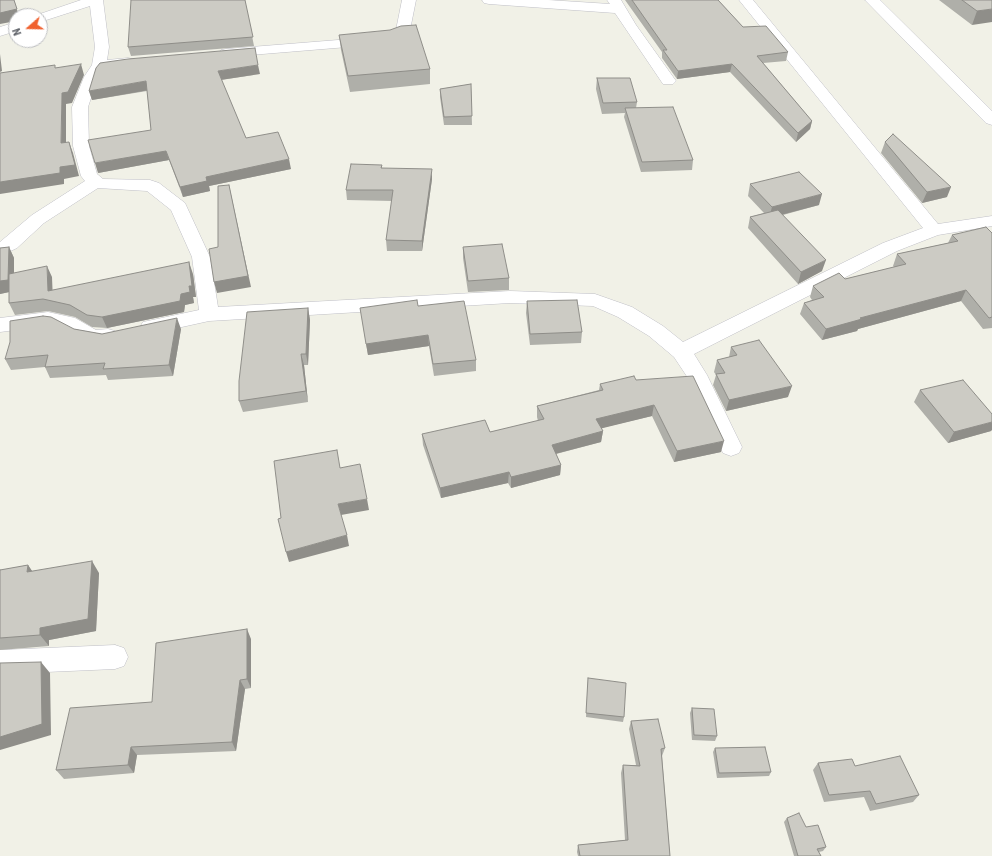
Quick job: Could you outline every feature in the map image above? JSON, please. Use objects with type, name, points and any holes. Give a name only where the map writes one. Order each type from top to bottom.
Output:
[{"type":"street","points":[[48,15],[95,0],[102,47],[91,66],[91,77],[80,107],[81,146],[89,176],[95,182],[103,184],[144,184],[153,187],[179,207],[201,257],[209,314]]},
{"type":"street","points":[[212,54],[392,40],[400,36],[403,30],[409,0]]},
{"type":"street","points":[[489,0],[617,2],[629,26],[668,81]]},
{"type":"street","points":[[746,0],[934,230]]},
{"type":"street","points":[[872,0],[992,120]]},
{"type":"street","points":[[91,66],[144,60]]},
{"type":"street","points":[[0,250],[12,244],[38,219],[95,182]]},
{"type":"street","points":[[681,352],[884,250],[934,230],[992,221]]},
{"type":"street","points":[[0,325],[48,319],[59,320],[68,323],[86,334],[96,337],[107,337],[209,314],[510,297],[595,300],[625,312],[656,331],[681,352],[697,374],[731,447]]},
{"type":"street","points":[[0,662],[115,657]]},
{"type":"building","points":[[0,0],[14,0],[17,8],[8,8],[8,11],[0,13]]},
{"type":"building","points":[[131,0],[245,0],[253,37],[128,47]]},
{"type":"building","points":[[632,0],[718,0],[743,27],[766,26],[788,52],[757,56],[812,121],[798,133],[732,64],[678,71],[663,50],[667,50]]},
{"type":"building","points":[[962,0],[992,0],[992,9],[977,11]]},
{"type":"building","points":[[416,25],[430,69],[348,76],[339,35],[390,30],[401,26]]},
{"type":"building","points":[[255,48],[258,65],[218,71],[246,138],[278,132],[289,159],[206,177],[207,181],[180,187],[166,151],[95,163],[88,140],[151,130],[146,81],[89,91],[96,68],[100,63],[128,59]]},
{"type":"building","points":[[81,64],[68,92],[62,93],[61,143],[69,142],[75,165],[60,167],[60,173],[0,182],[0,73],[55,65],[55,68]]},
{"type":"building","points":[[597,78],[630,78],[637,102],[603,103]]},
{"type":"building","points":[[471,84],[472,116],[444,117],[440,89]]},
{"type":"building","points":[[673,107],[693,160],[642,162],[625,108]]},
{"type":"building","points":[[893,134],[951,187],[927,192],[885,142]]},
{"type":"building","points":[[351,164],[382,165],[381,168],[432,169],[422,241],[386,240],[393,190],[346,190]]},
{"type":"building","points":[[799,172],[822,194],[772,207],[750,184]]},
{"type":"building","points":[[229,185],[248,276],[214,282],[209,249],[218,247],[218,186]]},
{"type":"building","points":[[778,210],[826,260],[801,272],[750,217]]},
{"type":"building","points":[[986,227],[992,233],[992,317],[989,318],[966,290],[860,318],[862,319],[826,329],[804,303],[824,297],[813,286],[839,273],[845,279],[906,264],[897,254],[958,241],[952,235]]},
{"type":"building","points":[[502,244],[509,278],[468,281],[463,247]]},
{"type":"building","points":[[9,247],[8,280],[0,281],[0,248]]},
{"type":"building","points":[[189,262],[192,286],[189,286],[190,292],[181,294],[180,301],[102,317],[87,315],[70,305],[43,299],[9,303],[9,274],[47,266],[48,291]]},
{"type":"building","points":[[417,300],[418,306],[464,301],[476,360],[433,364],[428,335],[366,344],[360,308]]},
{"type":"building","points":[[577,300],[582,332],[530,334],[527,301]]},
{"type":"building","points":[[308,308],[306,354],[301,354],[306,391],[239,401],[239,381],[247,312]]},
{"type":"building","points":[[43,316],[51,317],[74,329],[102,334],[177,318],[169,365],[103,369],[105,363],[45,367],[48,355],[5,359],[10,342],[10,321]]},
{"type":"building","points":[[759,340],[792,386],[729,400],[716,374],[725,373],[717,360],[737,355],[731,347]]},
{"type":"building","points":[[634,376],[636,380],[693,376],[724,441],[677,451],[654,405],[596,419],[603,431],[552,445],[561,465],[511,477],[509,472],[440,488],[422,434],[485,420],[490,432],[544,419],[537,406],[603,390],[600,384]]},
{"type":"building","points":[[963,380],[992,414],[992,422],[954,432],[920,390]]},
{"type":"building","points":[[337,450],[340,468],[360,464],[367,499],[338,504],[347,535],[286,552],[278,519],[281,518],[274,461]]},
{"type":"building","points":[[92,561],[88,619],[40,628],[40,635],[0,638],[0,570],[28,565],[27,572]]},
{"type":"building","points":[[247,629],[247,679],[240,680],[232,742],[131,747],[128,765],[56,770],[70,708],[152,702],[156,643]]},
{"type":"building","points":[[41,662],[42,724],[0,737],[0,663]]},
{"type":"building","points":[[588,678],[626,683],[624,717],[586,713]]},
{"type":"building","points":[[692,708],[714,709],[717,736],[694,735]]},
{"type":"building","points":[[658,719],[665,748],[661,749],[670,856],[580,856],[578,845],[628,840],[623,765],[640,766],[631,721]]},
{"type":"building","points":[[765,747],[771,772],[719,773],[715,748]]},
{"type":"building","points":[[900,756],[919,795],[876,804],[870,791],[829,795],[818,763],[852,759],[855,766]]},
{"type":"building","points":[[799,813],[806,827],[818,825],[826,847],[817,849],[821,856],[798,856],[787,818]]}]
